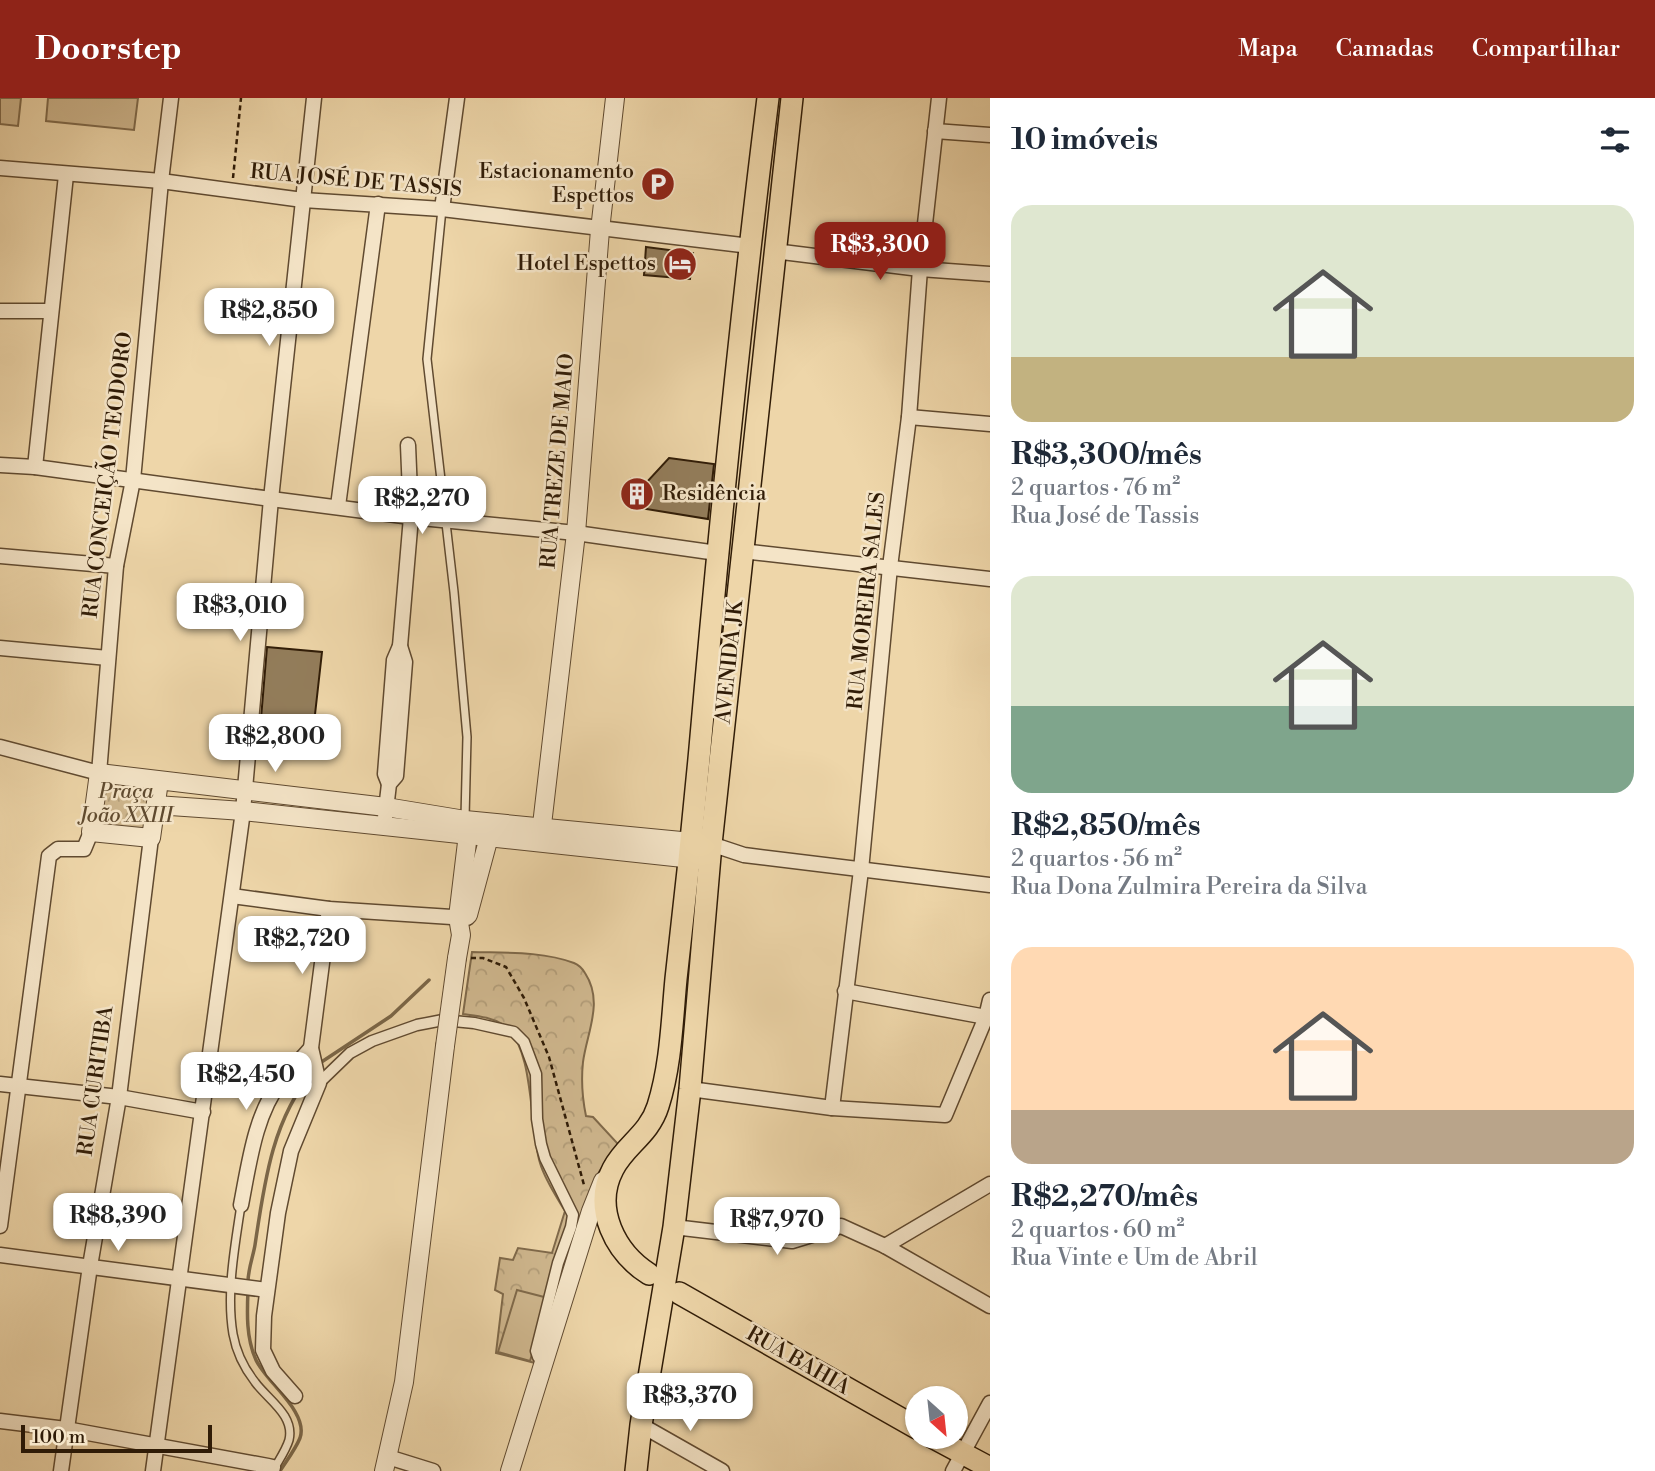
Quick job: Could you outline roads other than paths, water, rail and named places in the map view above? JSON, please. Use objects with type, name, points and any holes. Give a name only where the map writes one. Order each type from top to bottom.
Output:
[{"type":"main road","name":"AVENIDA JK","points":[[636,1471],[641,1425],[674,1227],[690,1088],[717,553],[768,98]]},
{"type":"main road","name":"AVENIDA JK","points":[[613,1168],[650,1125],[665,1083],[742,551],[792,98]]},
{"type":"main road","points":[[613,1168],[606,1195],[610,1230],[624,1254],[649,1274]]},
{"type":"main road","name":"RUA BAHIA","points":[[679,1293],[905,1421]]},
{"type":"main road","points":[[944,1449],[957,1462],[990,1468]]},
{"type":"street","name":"RUA CONCEIÇÃO TEODORO","points":[[99,773],[116,566],[133,480],[160,181],[171,98]]},
{"type":"street","points":[[153,1471],[243,811],[271,499],[314,98]]},
{"type":"street","points":[[442,209],[457,98]]},
{"type":"street","name":"RUA TREZE DE MAIO","points":[[541,835],[576,533],[600,230],[615,98]]},
{"type":"street","name":"RUA MOREIRA SALES","points":[[832,1108],[861,870],[890,567],[909,417],[920,269],[939,98]]},
{"type":"street","points":[[935,131],[990,135]]},
{"type":"street","name":"RUA JOSÉ DE TASSIS","points":[[0,167],[160,181],[303,200],[442,209],[750,246]]},
{"type":"street","points":[[35,467],[66,174]]},
{"type":"street","points":[[338,506],[378,204]]},
{"type":"street","points":[[774,251],[920,269],[990,274]]},
{"type":"street","points":[[0,311],[51,311]]},
{"type":"street","points":[[909,417],[990,424]]},
{"type":"street","points":[[384,826],[390,784],[397,776],[405,662],[400,646],[411,517],[408,446]]},
{"type":"street","points":[[0,465],[35,467],[411,517],[576,533],[717,553]]},
{"type":"street","points":[[742,551],[990,579]]},
{"type":"street","points":[[0,556],[116,566]]},
{"type":"street","points":[[0,648],[108,659]]},
{"type":"street","points":[[0,747],[99,773],[386,807],[467,827],[489,837],[541,835]]},
{"type":"street","points":[[0,1226],[49,856],[58,849],[84,849],[91,832],[99,773]]},
{"type":"street","name":"RUA CURITIBA","points":[[61,1471],[90,1266],[119,1097],[159,781]]},
{"type":"street","points":[[156,805],[384,826],[467,827],[744,855],[990,885]]},
{"type":"street","points":[[433,1471],[386,1464],[404,1382],[461,935],[467,827]]},
{"type":"street","points":[[91,832],[151,838]]},
{"type":"street","points":[[463,917],[489,837]]},
{"type":"street","points":[[232,895],[329,909],[463,917]]},
{"type":"street","points":[[319,1083],[311,1048],[329,909]]},
{"type":"street","points":[[845,991],[986,1017]]},
{"type":"street","points":[[690,1088],[832,1108],[945,1115],[986,1017],[990,1000]]},
{"type":"street","points":[[295,1396],[273,1371],[263,1350],[267,1290],[278,1213],[291,1151],[319,1083],[350,1053],[372,1041],[417,1025],[443,1020],[474,1023],[514,1032],[524,1042],[536,1074],[537,1119],[541,1144],[573,1215],[536,1351],[538,1357],[544,1361]]},
{"type":"street","points":[[241,1205],[251,1151],[265,1111],[280,1082],[311,1048]]},
{"type":"street","points":[[0,1084],[119,1097],[203,1112]]},
{"type":"street","points":[[510,1471],[599,1187],[613,1168]]},
{"type":"street","points":[[885,1246],[990,1184]]},
{"type":"street","points":[[674,1227],[792,1241],[841,1226],[885,1246],[990,1306]]},
{"type":"street","points":[[0,1255],[267,1290]]},
{"type":"street","points":[[957,1462],[990,1403]]},
{"type":"street","points":[[0,1421],[66,1429],[273,1470]]},
{"type":"street","points":[[641,1425],[722,1471]]},
{"type":"lane","points":[[442,209],[427,359],[454,592],[467,737],[467,827]]},
{"type":"lane","points":[[241,1205],[230,1311],[233,1337],[240,1357],[256,1384],[282,1412],[289,1425],[289,1441],[273,1470]]},
{"type":"waterway","points":[[320,1063],[391,1016],[429,980]]},
{"type":"waterway","points":[[248,1282],[272,1154],[288,1110],[313,1072]]},
{"type":"waterway","points":[[248,1290],[250,1343],[256,1360],[293,1408],[301,1428],[300,1438],[280,1471]]},
{"type":"place","name":"Estacionamento Espettos","points":[[658,184]]},
{"type":"place","name":"Hotel Espettos","points":[[680,264]]},
{"type":"place","name":"Residência","points":[[637,494]]},
{"type":"park label","name":"Praça João XXIII","points":[[126,804]]}]
